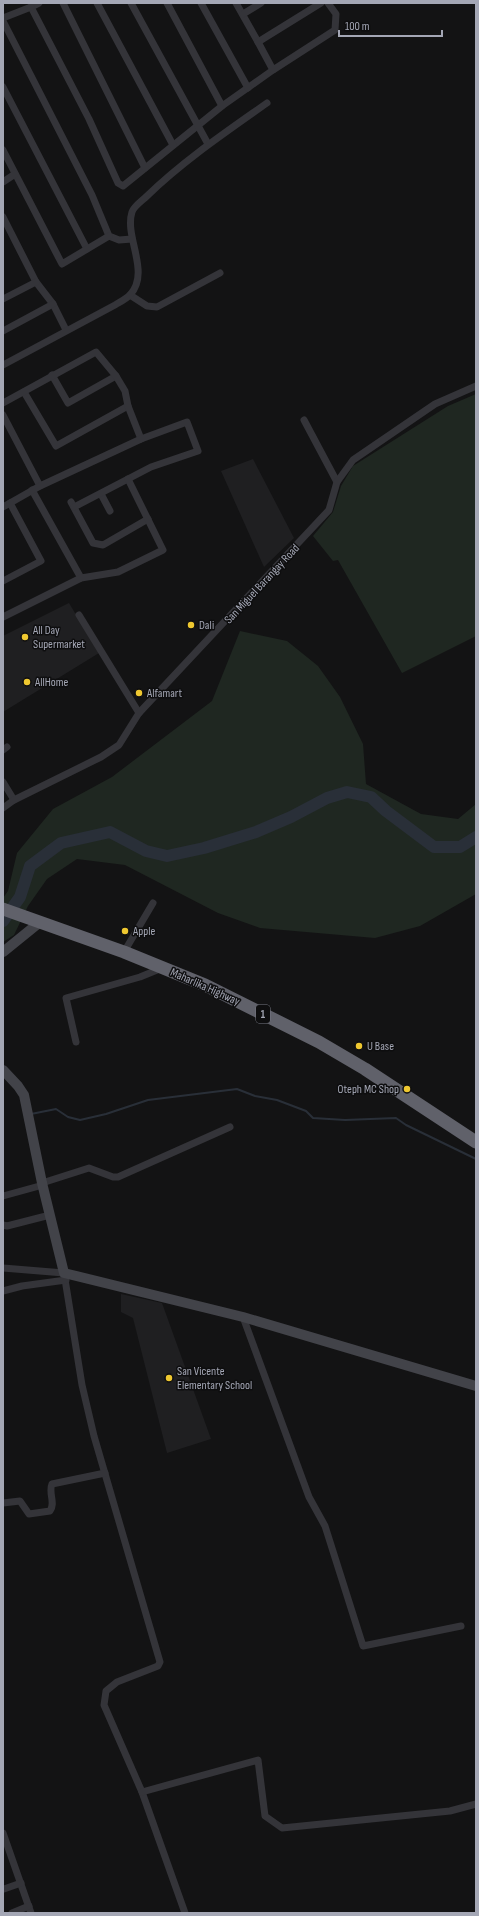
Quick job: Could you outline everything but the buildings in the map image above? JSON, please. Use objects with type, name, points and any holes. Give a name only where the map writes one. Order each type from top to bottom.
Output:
[{"type":"highway","name":"Maharlika Highway","points":[[3,909],[124,952],[205,985],[319,1042],[365,1069],[476,1142]]},
{"type":"street","points":[[3,18],[39,3]]},
{"type":"street","points":[[63,3],[144,168]]},
{"type":"street","points":[[97,3],[173,145]]},
{"type":"street","points":[[131,3],[208,144]]},
{"type":"street","points":[[167,3],[222,106]]},
{"type":"street","points":[[201,3],[248,88]]},
{"type":"street","points":[[236,3],[273,70]]},
{"type":"street","points":[[243,14],[261,3]]},
{"type":"street","points":[[258,42],[321,3]]},
{"type":"street","points":[[31,7],[88,119],[118,183],[123,186],[129,183],[144,168],[222,106],[273,70],[335,30],[336,14],[328,3]]},
{"type":"street","points":[[3,21],[92,195],[109,236],[119,240],[132,239]]},
{"type":"street","points":[[3,87],[87,249]]},
{"type":"street","points":[[3,365],[115,305],[130,295],[136,285],[138,271],[137,258],[132,239],[131,218],[133,210],[153,190],[208,144],[267,103]]},
{"type":"street","points":[[3,150],[62,264],[109,236]]},
{"type":"street","points":[[3,182],[16,174]]},
{"type":"street","points":[[3,218],[36,282],[53,304],[66,330]]},
{"type":"street","points":[[130,295],[146,306],[157,307],[220,273]]},
{"type":"street","points":[[3,299],[36,282]]},
{"type":"street","points":[[3,331],[53,304]]},
{"type":"street","points":[[3,403],[96,352],[116,376],[125,391],[128,406],[141,439]]},
{"type":"street","points":[[52,375],[68,403],[116,376]]},
{"type":"street","name":"San Miguel Barangay Road","points":[[3,808],[14,800],[101,757],[119,745],[139,713],[315,527],[329,510],[337,482],[353,460],[435,404],[476,386]]},
{"type":"street","points":[[24,392],[56,446],[128,406]]},
{"type":"street","points":[[3,415],[40,486]]},
{"type":"street","points":[[304,420],[337,482]]},
{"type":"street","points":[[3,507],[40,486],[141,439],[187,422],[198,451],[151,467],[101,494],[73,504],[92,543],[103,545],[148,519]]},
{"type":"street","points":[[3,617],[81,578],[118,572],[163,550],[128,479]]},
{"type":"street","points":[[32,490],[81,578]]},
{"type":"street","points":[[101,494],[110,511]]},
{"type":"street","points":[[3,580],[41,561],[10,502]]},
{"type":"street","points":[[79,615],[139,713]]},
{"type":"street","points":[[3,782],[14,800]]},
{"type":"street","points":[[124,952],[153,903]]},
{"type":"street","points":[[3,952],[36,921]]},
{"type":"street","points":[[76,1042],[66,998],[140,977],[163,968]]},
{"type":"street","points":[[3,1070],[24,1095],[65,1276],[82,1385],[105,1473],[160,1662],[158,1666],[117,1682],[106,1691],[104,1705],[142,1792],[185,1913]]},
{"type":"street","points":[[3,1196],[88,1168],[113,1177],[118,1177],[230,1127]]},
{"type":"street","points":[[3,1225],[7,1226],[50,1215]]},
{"type":"street","points":[[3,1268],[65,1276],[243,1317],[476,1386]]},
{"type":"street","points":[[3,1291],[65,1276]]},
{"type":"street","points":[[243,1317],[309,1496],[325,1526],[363,1646],[461,1626]]},
{"type":"street","points":[[3,1503],[20,1501],[29,1514],[50,1511],[52,1506],[52,1484],[105,1473]]},
{"type":"street","points":[[142,1792],[258,1760],[265,1816],[282,1828],[450,1811],[476,1804]]},
{"type":"street","points":[[3,1836],[30,1910],[12,1913]]},
{"type":"street","points":[[4,1889],[21,1883]]},
{"type":"shaded area","points":[[476,394],[476,636],[402,673],[338,560],[333,561],[313,536],[333,512],[341,486],[353,466],[448,406]]},
{"type":"shaded area","points":[[253,459],[294,538],[264,567],[221,471]]},
{"type":"shaded area","name":"AllHome","points":[[69,603],[99,653],[3,712],[3,636]]},
{"type":"shaded area","points":[[240,631],[287,641],[318,666],[340,697],[363,744],[366,784],[421,814],[458,819],[476,804],[476,894],[420,926],[375,938],[260,928],[218,913],[125,865],[77,859],[47,879],[28,906],[14,935],[3,942],[3,898],[8,891],[17,853],[53,809],[112,777],[212,701]]},
{"type":"shaded area","name":"San Vicente Elementary School","points":[[121,1294],[162,1303],[211,1439],[167,1453],[133,1318],[121,1312]]},
{"type":"waterway","points":[[3,921],[20,897],[30,866],[61,843],[110,832],[146,851],[167,856],[204,848],[256,832],[291,817],[327,798],[347,792],[371,797],[386,811],[434,847],[460,847],[476,837]]},
{"type":"waterway","points":[[31,1114],[56,1109],[68,1117],[80,1120],[106,1114],[148,1100],[237,1089],[255,1096],[277,1100],[306,1111],[313,1118],[345,1120],[396,1118],[406,1125],[476,1159]]},
{"type":"place","name":"Dali","points":[[191,625]]},
{"type":"place","name":"All Day Supermarket","points":[[25,637]]},
{"type":"place","name":"AllHome","points":[[27,682]]},
{"type":"place","name":"Alfamart","points":[[139,693]]},
{"type":"place","name":"Apple","points":[[125,931]]},
{"type":"place","name":"U Base","points":[[359,1046]]},
{"type":"place","name":"Oteph MC Shop","points":[[407,1089]]},
{"type":"place","name":"San Vicente Elementary School","points":[[169,1378]]}]
